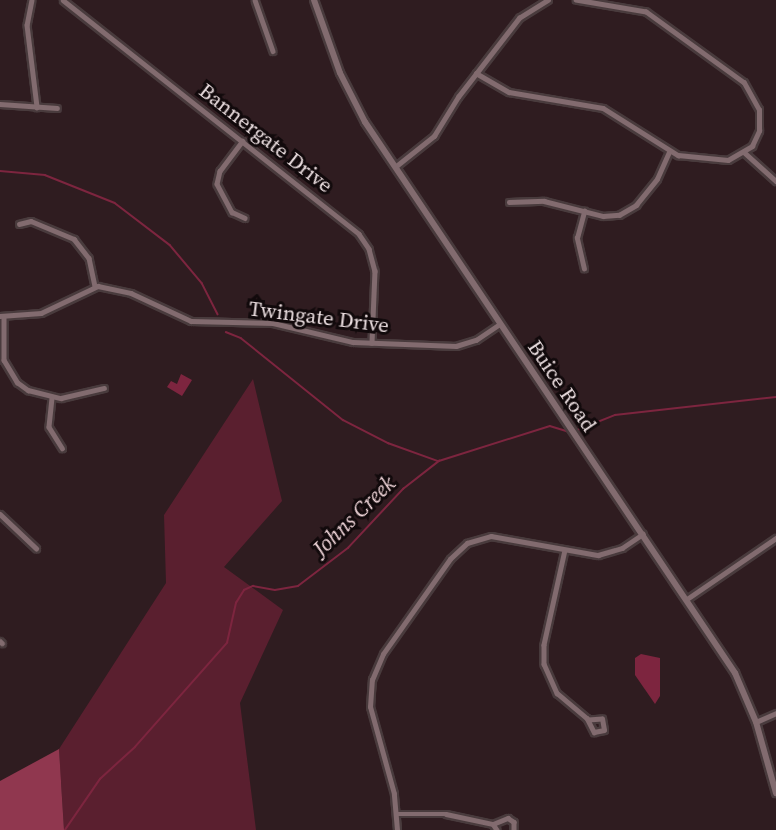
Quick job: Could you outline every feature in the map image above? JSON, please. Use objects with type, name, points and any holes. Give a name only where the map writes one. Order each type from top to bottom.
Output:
[{"type":"street","points":[[32,0],[27,24],[38,106]]},
{"type":"street","name":"Bannergate Drive","points":[[63,0],[352,227],[366,242],[375,271],[372,343]]},
{"type":"street","points":[[255,0],[273,51]]},
{"type":"street","name":"Buice Road","points":[[314,0],[353,99],[395,167],[687,599],[735,674],[756,722],[776,793]]},
{"type":"street","points":[[395,167],[434,136],[476,73],[519,18],[548,0]]},
{"type":"street","points":[[476,73],[509,92],[603,108],[669,152],[720,161],[745,153],[756,139],[760,121],[756,100],[744,83],[646,12],[576,0]]},
{"type":"street","points":[[0,104],[57,108]]},
{"type":"street","points":[[243,141],[220,171],[217,184],[232,212],[245,218]]},
{"type":"street","points":[[509,202],[544,201],[609,217],[629,211],[657,178],[669,152]]},
{"type":"street","points":[[745,153],[776,181]]},
{"type":"street","points":[[584,211],[577,238],[584,269]]},
{"type":"street","points":[[19,224],[31,221],[74,239],[89,258],[95,286],[41,313],[2,317],[2,348],[9,371],[28,390],[52,398],[104,388]]},
{"type":"street","name":"Twingate Drive","points":[[95,286],[123,290],[191,321],[273,323],[343,341],[456,346],[476,340],[500,324]]},
{"type":"street","points":[[52,398],[49,427],[62,448]]},
{"type":"street","points":[[0,514],[36,548]]},
{"type":"street","points":[[398,830],[398,814],[370,707],[372,680],[383,654],[450,559],[468,543],[500,536],[565,550],[607,554],[643,534]]},
{"type":"street","points":[[687,599],[776,538]]},
{"type":"street","points":[[565,550],[544,645],[544,664],[557,693],[589,720]]},
{"type":"street","points":[[756,722],[776,713]]},
{"type":"street","points":[[398,814],[446,814],[493,824],[508,818],[514,822],[514,830]]},
{"type":"street","points":[[493,824],[497,830]]},
{"type":"shaded area","points":[[181,374],[192,380],[182,396],[167,387],[171,381],[177,384]]},
{"type":"shaded area","points":[[253,379],[282,501],[224,567],[283,610],[240,703],[256,830],[64,830],[59,749],[166,583],[164,515]]},
{"type":"shaded area","points":[[641,654],[660,658],[660,696],[655,704],[635,675],[635,658]]},
{"type":"shaded area","points":[[59,749],[64,830],[0,830],[0,781]]},
{"type":"waterway","points":[[0,171],[45,175],[115,203],[170,245],[202,283],[218,314]]},
{"type":"waterway","points":[[226,332],[241,338],[343,420],[388,443],[438,461]]},
{"type":"waterway","name":"Johns Creek","points":[[575,431],[615,415],[776,397]]},
{"type":"waterway","name":"Johns Creek","points":[[65,830],[100,779],[135,747],[227,643],[236,603],[244,590],[253,586],[275,590],[298,586],[348,548],[403,489],[439,461],[550,426],[570,432]]}]
